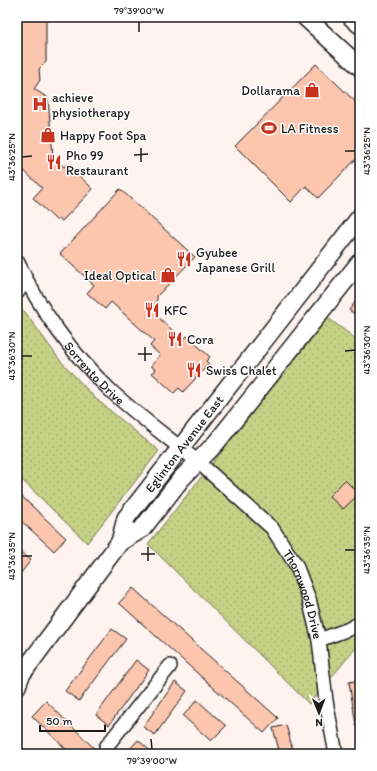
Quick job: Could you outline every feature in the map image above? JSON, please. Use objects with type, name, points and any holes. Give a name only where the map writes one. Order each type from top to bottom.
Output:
[{"type":"main road","points":[[304,17],[360,67]]},
{"type":"main road","points":[[351,17],[360,25]]},
{"type":"main road","name":"Eglinton Avenue East","points":[[18,679],[120,542],[126,518],[360,217]]},
{"type":"main road","name":"Eglinton Avenue East","points":[[120,542],[142,530],[181,480],[202,465],[216,443],[360,262]]},
{"type":"street","name":"Sorrento Drive","points":[[17,261],[26,280],[52,323],[87,366],[122,400],[202,465]]},
{"type":"street","points":[[17,293],[26,280]]},
{"type":"street","name":"Thornwood Drive","points":[[202,465],[250,506],[272,528],[296,565],[309,599],[319,640],[326,701],[336,754]]},
{"type":"street","points":[[319,640],[349,629],[360,623]]},
{"type":"street","points":[[106,747],[170,666]]},
{"type":"green space","points":[[21,310],[25,312],[59,359],[95,398],[159,451],[87,543],[17,475],[17,312]]},
{"type":"green space","points":[[328,318],[360,342],[360,643],[309,704],[148,544]]},
{"type":"building","points":[[17,17],[46,17],[46,62],[39,69],[40,80],[34,89],[48,98],[53,156],[64,167],[67,164],[93,189],[62,221],[59,219],[57,221],[33,198],[42,188],[17,164]]},
{"type":"building","points":[[316,64],[360,106],[360,155],[318,198],[306,186],[291,202],[235,146]]},
{"type":"building","points":[[120,189],[195,257],[157,296],[157,316],[183,340],[187,336],[210,357],[206,361],[209,364],[183,392],[179,388],[174,393],[152,373],[156,370],[151,366],[160,355],[150,346],[154,341],[111,302],[105,309],[87,293],[94,285],[60,254]]},
{"type":"building","points":[[360,296],[360,318],[349,310]]},
{"type":"building","points":[[345,480],[359,494],[343,509],[329,496]]},
{"type":"building","points":[[17,492],[66,538],[54,551],[17,517]]},
{"type":"building","points":[[17,549],[31,560],[17,578]]},
{"type":"building","points":[[133,588],[278,718],[264,733],[119,603]]},
{"type":"building","points":[[112,629],[126,639],[79,701],[65,691]]},
{"type":"building","points":[[136,660],[149,670],[109,725],[96,715]]},
{"type":"building","points":[[360,680],[360,725],[356,725],[349,682]]},
{"type":"building","points":[[175,682],[187,691],[155,735],[143,727]]},
{"type":"building","points":[[197,700],[226,726],[211,741],[183,716]]},
{"type":"building","points":[[46,701],[100,754],[71,754],[32,716]]},
{"type":"building","points":[[286,725],[294,754],[280,754],[273,728]]},
{"type":"building","points":[[138,740],[154,754],[132,754],[128,751]]},
{"type":"place","name":"Dollarama","points":[[312,90]]},
{"type":"place","name":"achieve physiotherapy","points":[[40,104]]},
{"type":"place","name":"LA Fitness","points":[[269,128]]},
{"type":"place","name":"Happy Foot Spa","points":[[48,135]]},
{"type":"place","name":"Pho 99 Restaurant","points":[[54,162]]},
{"type":"place","name":"Gyubee Japanese Grill","points":[[184,259]]},
{"type":"place","name":"Ideal Optical","points":[[168,275]]},
{"type":"place","name":"KFC","points":[[152,310]]},
{"type":"place","name":"Cora","points":[[175,339]]},
{"type":"place","name":"Swiss Chalet","points":[[194,370]]}]
